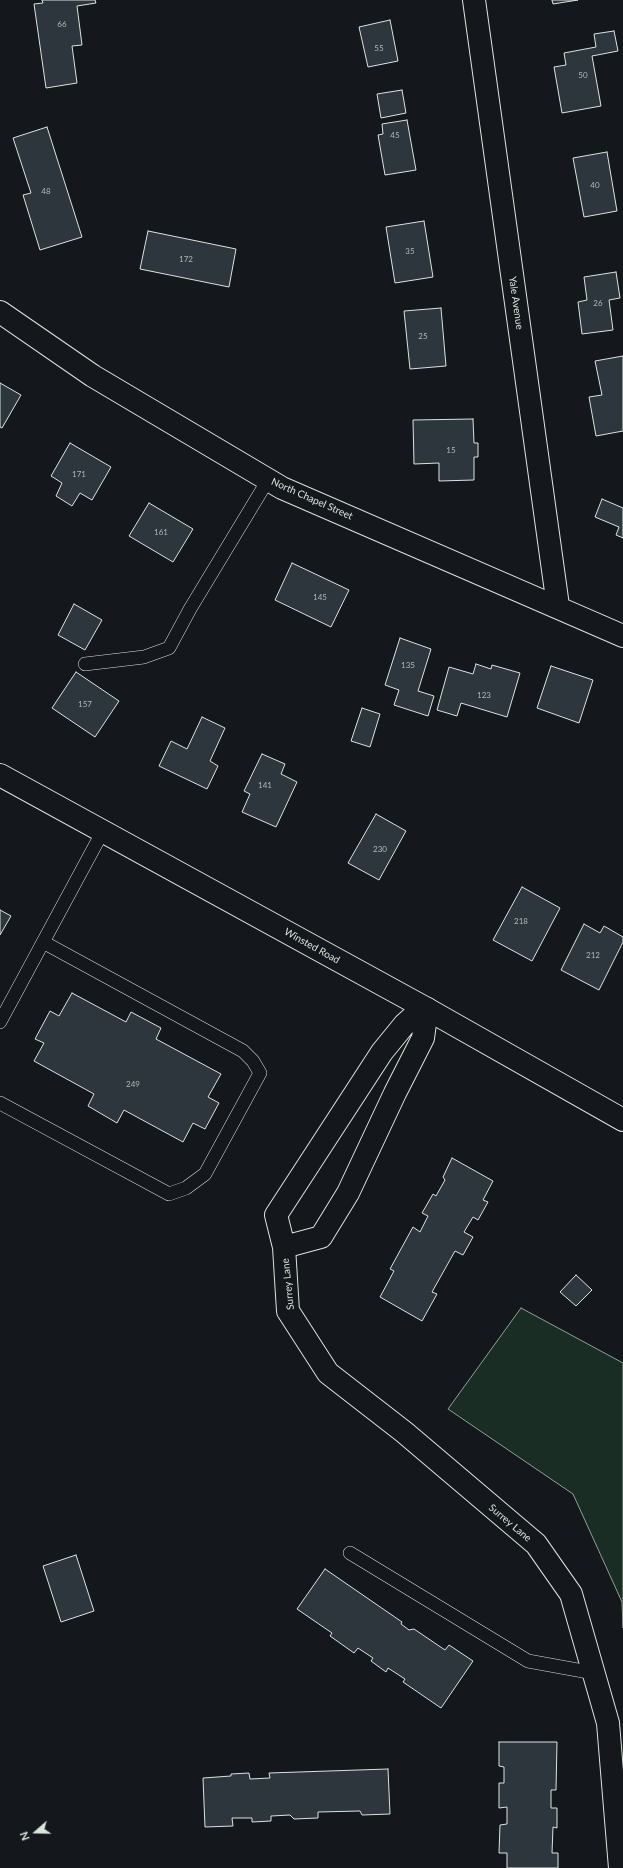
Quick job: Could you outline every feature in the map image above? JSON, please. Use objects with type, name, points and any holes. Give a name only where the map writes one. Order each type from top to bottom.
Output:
[{"type":"street","name":"Yale Avenue","points":[[474,0],[558,606]]},
{"type":"street","name":"North Chapel Street","points":[[0,312],[93,376],[282,488],[558,606],[623,636]]},
{"type":"street","name":"Winsted Road","points":[[0,775],[427,1009],[623,1120]]},
{"type":"street","name":"Surrey Lane","points":[[284,1247],[321,1236],[348,1193],[422,1038],[427,1009]]},
{"type":"street","name":"Surrey Lane","points":[[427,1009],[415,1015],[404,1025],[382,1052],[276,1215],[284,1247],[288,1311],[328,1373],[404,1432],[536,1544],[571,1594],[608,1724],[620,1868]]},
{"type":"lane","points":[[85,664],[144,657],[169,648],[190,609],[268,480]]},
{"type":"lane","points":[[0,1022],[103,831]]},
{"type":"lane","points":[[0,1103],[169,1194],[186,1188],[205,1174],[260,1073],[253,1061],[243,1051],[43,942]]},
{"type":"lane","points":[[350,1553],[528,1661],[594,1673]]},
{"type":"green space","points":[[521,1308],[623,1363],[623,1628],[622,1602],[573,1494],[448,1409]]},
{"type":"building","points":[[42,0],[95,0],[96,3],[77,6],[82,45],[72,46],[77,83],[46,88],[34,4],[43,3]]},
{"type":"building","points":[[552,0],[578,0],[553,4]]},
{"type":"building","points":[[390,20],[398,61],[368,67],[359,27]]},
{"type":"building","points":[[614,31],[618,51],[592,56],[601,106],[562,113],[554,67],[566,65],[564,53],[596,47],[594,34]]},
{"type":"building","points":[[402,90],[406,113],[381,118],[377,94]]},
{"type":"building","points":[[407,120],[416,170],[385,175],[378,135],[383,134],[382,124]]},
{"type":"building","points":[[47,127],[82,237],[40,250],[23,195],[31,193],[13,138]]},
{"type":"building","points":[[607,152],[617,211],[584,217],[573,158]]},
{"type":"building","points":[[424,221],[433,277],[395,283],[386,227]]},
{"type":"building","points":[[148,231],[236,249],[229,287],[140,269]]},
{"type":"building","points":[[616,272],[620,298],[609,300],[613,330],[582,334],[578,302],[587,300],[584,277]]},
{"type":"building","points":[[441,308],[446,366],[410,369],[404,311]]},
{"type":"building","points":[[623,356],[623,431],[596,436],[589,397],[602,395],[595,361]]},
{"type":"building","points":[[0,383],[21,395],[2,428],[0,427]]},
{"type":"building","points":[[473,419],[474,443],[478,443],[478,457],[474,457],[474,480],[439,481],[439,463],[414,464],[413,420]]},
{"type":"building","points":[[70,443],[111,467],[92,500],[80,493],[72,506],[56,496],[62,483],[51,476]]},
{"type":"building","points":[[602,499],[623,508],[623,538],[616,535],[619,527],[595,517]]},
{"type":"building","points":[[149,503],[193,529],[173,562],[129,536]]},
{"type":"building","points":[[292,563],[349,590],[331,627],[275,600]]},
{"type":"building","points":[[74,604],[102,620],[85,650],[58,635]]},
{"type":"building","points":[[400,638],[431,649],[418,691],[434,696],[428,716],[394,705],[399,690],[385,685]]},
{"type":"building","points":[[476,664],[491,669],[492,665],[520,673],[507,717],[461,703],[457,716],[437,710],[449,667],[473,674]]},
{"type":"building","points":[[551,666],[593,680],[579,723],[537,708]]},
{"type":"building","points":[[76,672],[119,701],[95,737],[52,708]]},
{"type":"building","points":[[362,708],[380,714],[370,747],[351,741]]},
{"type":"building","points":[[202,717],[225,728],[210,761],[218,766],[207,789],[159,766],[171,741],[187,749]]},
{"type":"building","points":[[262,754],[285,764],[281,774],[297,782],[276,827],[242,812],[250,794],[244,791]]},
{"type":"building","points":[[376,814],[406,831],[379,880],[348,863]]},
{"type":"building","points":[[522,887],[560,908],[532,961],[493,940]]},
{"type":"building","points":[[0,910],[11,916],[0,935]]},
{"type":"building","points":[[584,924],[600,933],[604,926],[623,937],[623,942],[599,990],[561,970]]},
{"type":"building","points":[[72,993],[126,1022],[131,1012],[161,1028],[156,1039],[221,1074],[208,1097],[219,1103],[205,1129],[193,1123],[183,1142],[124,1110],[117,1123],[88,1106],[94,1094],[34,1061],[44,1043],[35,1039],[50,1011],[59,1016]]},
{"type":"building","points":[[452,1158],[493,1181],[483,1200],[488,1202],[478,1220],[473,1217],[464,1232],[473,1237],[463,1255],[455,1251],[432,1292],[437,1294],[422,1321],[380,1297],[394,1271],[390,1269],[413,1227],[420,1232],[428,1216],[422,1213],[433,1194],[436,1196],[445,1180],[443,1177]]},
{"type":"building","points":[[576,1275],[592,1290],[576,1306],[560,1292]]},
{"type":"building","points":[[76,1555],[94,1611],[61,1622],[43,1566]]},
{"type":"building","points":[[325,1569],[402,1622],[401,1624],[409,1630],[414,1629],[445,1650],[449,1645],[473,1661],[441,1708],[403,1682],[405,1679],[388,1668],[386,1672],[371,1661],[373,1658],[358,1648],[354,1653],[330,1636],[332,1633],[297,1609]]},
{"type":"building","points":[[499,1742],[557,1742],[556,1790],[551,1790],[551,1808],[557,1808],[557,1828],[553,1827],[552,1853],[558,1853],[558,1868],[507,1868],[507,1853],[499,1853],[500,1825],[507,1824],[507,1807],[499,1808],[499,1783],[504,1783],[504,1767],[499,1766]]},
{"type":"building","points":[[388,1769],[390,1814],[362,1815],[360,1811],[318,1812],[318,1818],[294,1819],[290,1815],[271,1816],[271,1821],[252,1822],[252,1818],[232,1818],[233,1826],[205,1827],[203,1778],[249,1773],[250,1779],[270,1778],[269,1773]]}]
